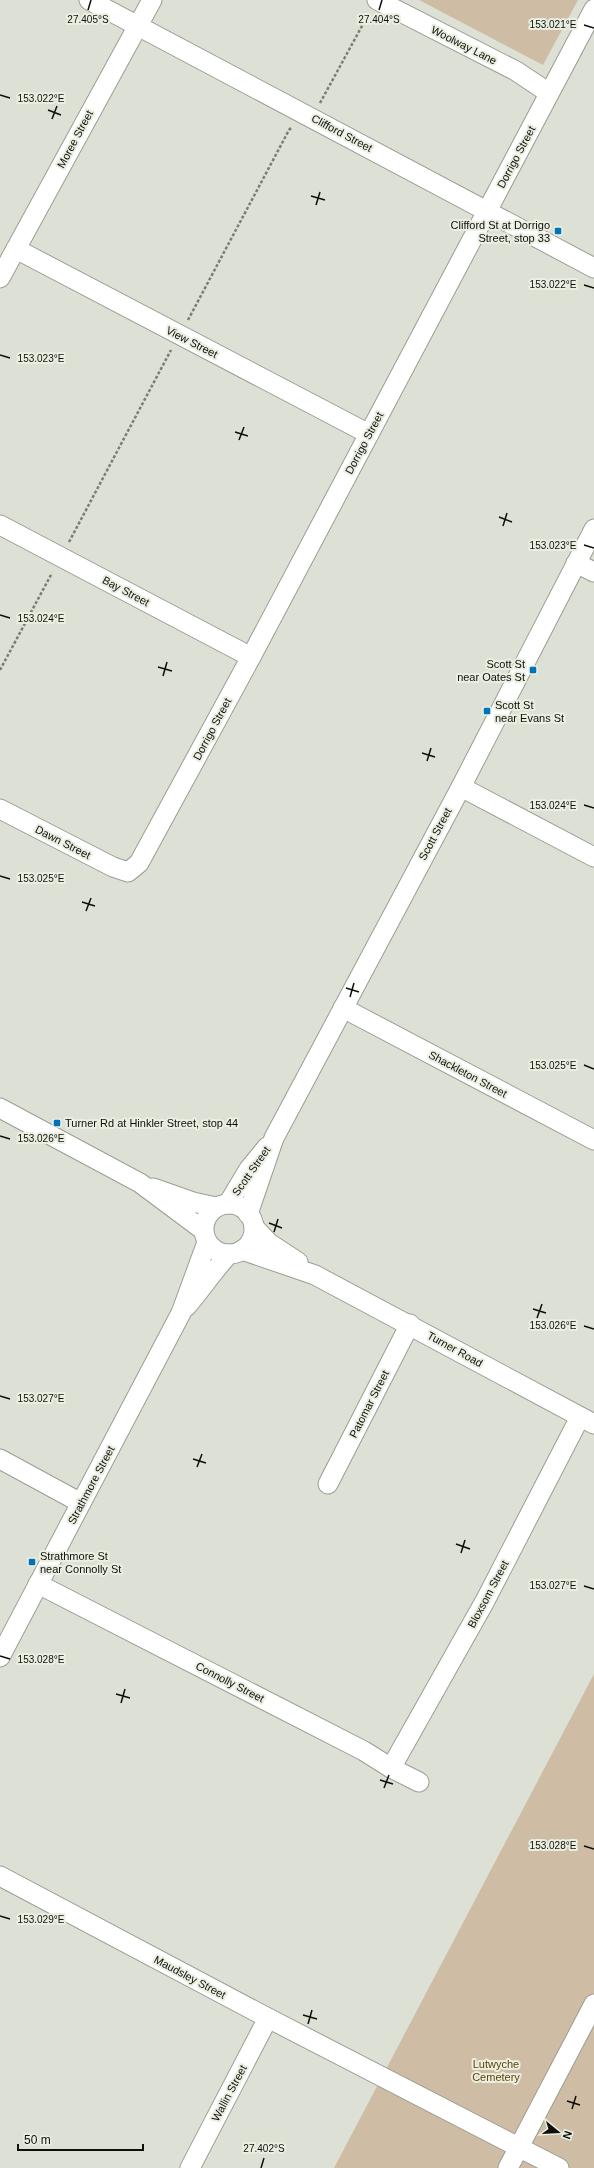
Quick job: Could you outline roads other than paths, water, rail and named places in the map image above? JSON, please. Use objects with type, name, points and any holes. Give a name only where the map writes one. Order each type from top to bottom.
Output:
[{"type":"street","name":"Clifford Street","points":[[89,0],[594,268]]},
{"type":"street","name":"Moree Street","points":[[0,278],[152,0]]},
{"type":"street","name":"Woolway Lane","points":[[377,0],[516,71],[549,93]]},
{"type":"street","name":"Dorrigo Street","points":[[128,872],[139,863],[251,657],[594,9]]},
{"type":"street","name":"View Street","points":[[16,249],[369,434]]},
{"type":"street","name":"Bay Street","points":[[0,525],[251,657]]},
{"type":"street","name":"Scott Street","points":[[222,1205],[274,1138],[461,787],[594,529]]},
{"type":"street","points":[[576,563],[594,572]]},
{"type":"street","points":[[461,787],[594,857]]},
{"type":"street","name":"Dawn Street","points":[[0,809],[113,867],[128,872]]},
{"type":"street","name":"Shackleton Street","points":[[343,1008],[594,1140]]},
{"type":"street","name":"Turner Road","points":[[0,1108],[140,1183],[193,1202],[236,1205],[269,1243],[315,1275],[410,1324],[587,1420]]},
{"type":"street","name":"Scott Street","points":[[251,1221],[274,1138]]},
{"type":"street","name":"Turner Road","points":[[140,1183],[205,1236],[216,1251],[235,1252],[315,1275]]},
{"type":"street","points":[[205,1236],[207,1217],[222,1205]]},
{"type":"street","points":[[235,1252],[251,1241],[251,1221]]},
{"type":"street","name":"Strathmore Street","points":[[0,1657],[182,1313],[205,1236]]},
{"type":"street","name":"Strathmore Street","points":[[182,1313],[203,1288],[215,1268],[235,1252]]},
{"type":"street","name":"Patomar Street","points":[[328,1484],[410,1324]]},
{"type":"street","name":"Bloxsom Street","points":[[391,1768],[587,1420]]},
{"type":"street","points":[[0,1459],[81,1503]]},
{"type":"street","name":"Connolly Street","points":[[38,1584],[364,1750],[391,1768],[419,1782]]},
{"type":"street","name":"Maudsley Street","points":[[0,1876],[268,2018],[559,2168]]},
{"type":"street","points":[[508,2168],[594,2004]]},
{"type":"street","name":"Wallin Street","points":[[190,2168],[268,2018]]},
{"type":"place","name":"Clifford St at Dorrigo Street, stop 33","points":[[558,231]]},
{"type":"place","name":"Scott St near Oates St","points":[[533,670]]},
{"type":"place","name":"Scott St near Evans St","points":[[487,711]]},
{"type":"place","name":"Turner Rd at Hinkler Street, stop 44","points":[[57,1123]]},
{"type":"place","name":"Strathmore St near Connolly St","points":[[32,1562]]},
{"type":"park label","name":"Lutwyche Cemetery","points":[[496,2070]]}]
